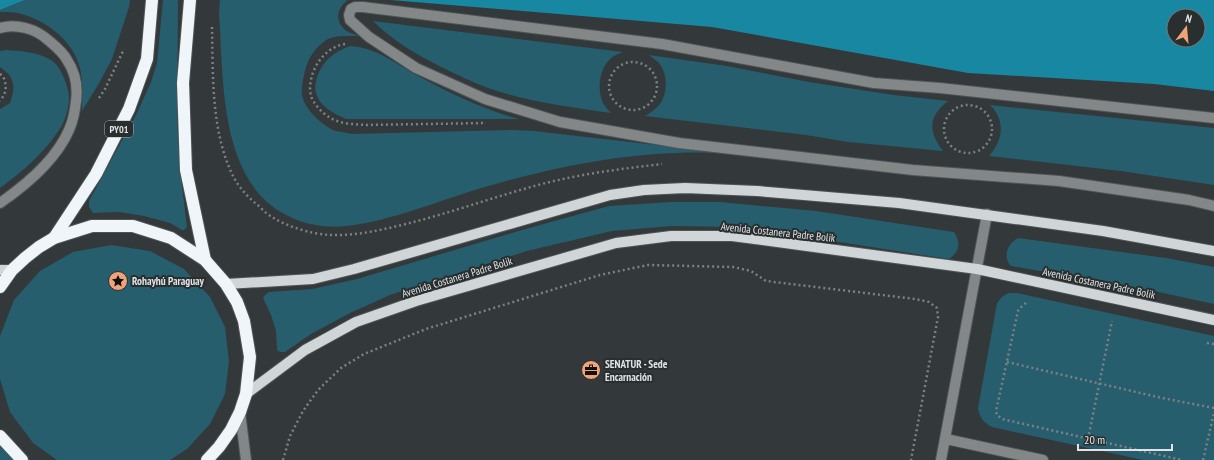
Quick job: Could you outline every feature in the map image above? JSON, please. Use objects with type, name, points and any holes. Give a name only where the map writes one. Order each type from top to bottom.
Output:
[{"type":"highway","name":"PY01","points":[[54,238],[96,174],[129,109],[147,59],[152,4]]},
{"type":"highway","name":"PY01","points":[[189,6],[183,83],[186,170],[205,260]]},
{"type":"highway","name":"PY01","points":[[0,287],[6,270],[39,247],[54,238],[92,226],[132,226],[171,238],[205,260],[226,284],[237,302],[244,321],[250,357],[246,394],[240,412],[231,430],[207,460]]},
{"type":"highway","points":[[0,436],[22,460]]},
{"type":"main road","points":[[226,284],[313,279],[354,269],[610,195],[644,190],[685,188],[757,191],[899,203],[1103,231],[1214,251]]},
{"type":"main road","name":"Avenida Costanera Padre Bolik","points":[[246,394],[305,350],[356,322],[416,301],[616,243],[671,236],[732,236],[977,269],[1214,320]]},
{"type":"street","points":[[1214,118],[940,88],[874,83],[662,44],[363,7],[355,7],[351,9],[349,15],[350,20],[369,37],[416,68],[485,99],[560,122],[679,143],[913,170],[1060,180],[1189,200],[1214,206]]},
{"type":"street","points":[[0,28],[5,26],[21,26],[33,30],[57,47],[67,59],[75,75],[77,94],[75,112],[69,131],[56,152],[40,170],[17,191],[0,203]]},
{"type":"street","points":[[941,460],[987,214]]},
{"type":"street","points":[[240,412],[246,460]]},
{"type":"street","points":[[946,439],[1043,460]]},
{"type":"path","points":[[212,24],[212,66],[218,126],[228,163],[235,179],[244,193],[272,217],[290,226],[310,232],[329,235],[354,235],[379,231],[430,218],[539,184],[600,171],[665,163]]},
{"type":"path","points":[[347,44],[341,44],[330,50],[320,60],[314,70],[310,84],[311,97],[319,108],[329,117],[345,123],[365,125],[490,123]]},
{"type":"path","points":[[97,100],[105,89],[124,48]]},
{"type":"path","points":[[635,61],[642,64],[654,73],[657,81],[655,96],[644,107],[629,110],[621,107],[614,102],[610,94],[608,86],[609,78],[613,71],[626,62],[635,61]]},
{"type":"path","points":[[0,74],[3,76],[6,84],[5,94],[0,101]]},
{"type":"path","points":[[969,105],[982,109],[987,114],[992,127],[992,134],[985,146],[974,153],[959,152],[948,142],[944,135],[947,117],[954,109],[969,105]]},
{"type":"path","points":[[282,460],[290,436],[303,412],[318,390],[341,368],[364,354],[426,329],[600,274],[648,265],[733,267],[751,271],[766,282],[915,299],[929,302],[936,308],[938,317],[911,460]]},
{"type":"path","points":[[1018,312],[996,411],[997,415],[1002,419],[1182,460]]},
{"type":"path","points":[[1088,439],[1112,321]]},
{"type":"path","points":[[1006,362],[1162,398],[1214,408]]},
{"type":"path","points":[[1203,460],[1214,412]]},
{"type":"shaded area","points":[[0,0],[25,0],[0,10]]},
{"type":"shaded area","points":[[25,0],[130,0],[112,59],[82,111],[80,68],[74,54],[63,38],[47,26],[30,17],[18,13],[0,12],[0,10]]},
{"type":"shaded area","points":[[163,0],[178,0],[177,122],[180,170],[187,227],[184,230],[170,223],[144,216],[119,212],[93,213],[89,207],[89,201],[137,113],[151,82],[157,63]]},
{"type":"shaded area","points":[[220,0],[348,0],[338,13],[339,21],[345,30],[359,36],[335,37],[328,39],[320,45],[308,62],[302,85],[302,96],[305,104],[319,121],[335,131],[351,134],[512,130],[534,131],[735,154],[653,154],[604,160],[508,180],[381,220],[334,227],[310,224],[288,216],[267,202],[259,194],[246,175],[237,154],[230,132],[223,84],[219,13]]},
{"type":"shaded area","points":[[391,0],[1214,0],[1214,91],[1154,84],[968,73],[712,27]]},
{"type":"shaded area","points":[[373,21],[623,52],[609,60],[601,75],[601,98],[611,113],[518,97],[488,88],[441,67],[414,52],[389,35]]},
{"type":"shaded area","points":[[350,46],[360,47],[378,53],[420,77],[456,95],[493,111],[519,119],[346,119],[324,106],[318,98],[315,87],[319,71],[326,61],[334,54]]},
{"type":"shaded area","points":[[0,51],[23,51],[35,54],[46,57],[55,63],[64,77],[68,88],[69,102],[65,119],[47,147],[32,162],[0,188],[0,109],[10,103],[13,92],[13,83],[9,75],[0,67]]},
{"type":"shaded area","points":[[649,55],[727,66],[809,82],[894,95],[948,101],[941,107],[932,124],[935,137],[943,151],[848,142],[806,135],[645,116],[660,104],[666,85],[665,75],[661,66]]},
{"type":"shaded area","points":[[990,105],[1214,128],[1214,185],[1121,171],[989,156],[997,144],[1001,130],[999,117]]},
{"type":"shaded area","points":[[671,202],[720,202],[816,211],[954,232],[958,240],[958,247],[953,256],[949,259],[742,227],[672,226],[612,231],[527,251],[390,295],[350,313],[311,334],[285,352],[280,352],[277,350],[276,331],[271,315],[263,298],[269,292],[312,289],[357,279],[609,206]]},
{"type":"shaded area","points":[[1018,238],[1166,258],[1214,267],[1214,304],[1149,290],[1011,266],[1007,259],[1007,250],[1011,243]]},
{"type":"shaded area","points":[[111,245],[150,251],[184,269],[210,297],[225,327],[229,361],[225,394],[210,424],[187,449],[170,460],[57,460],[33,443],[10,412],[0,379],[0,336],[14,300],[40,271],[73,252]]},
{"type":"shaded area","points":[[1008,293],[1017,293],[1214,336],[1214,460],[1143,460],[992,427],[986,423],[982,419],[978,408],[997,303]]},
{"type":"shaded area","points":[[0,430],[23,460],[0,460]]},
{"type":"place","name":"Rohayhú Paraguay","points":[[118,281]]},
{"type":"place","name":"SENATUR - Sede Encarnación","points":[[591,370]]}]
